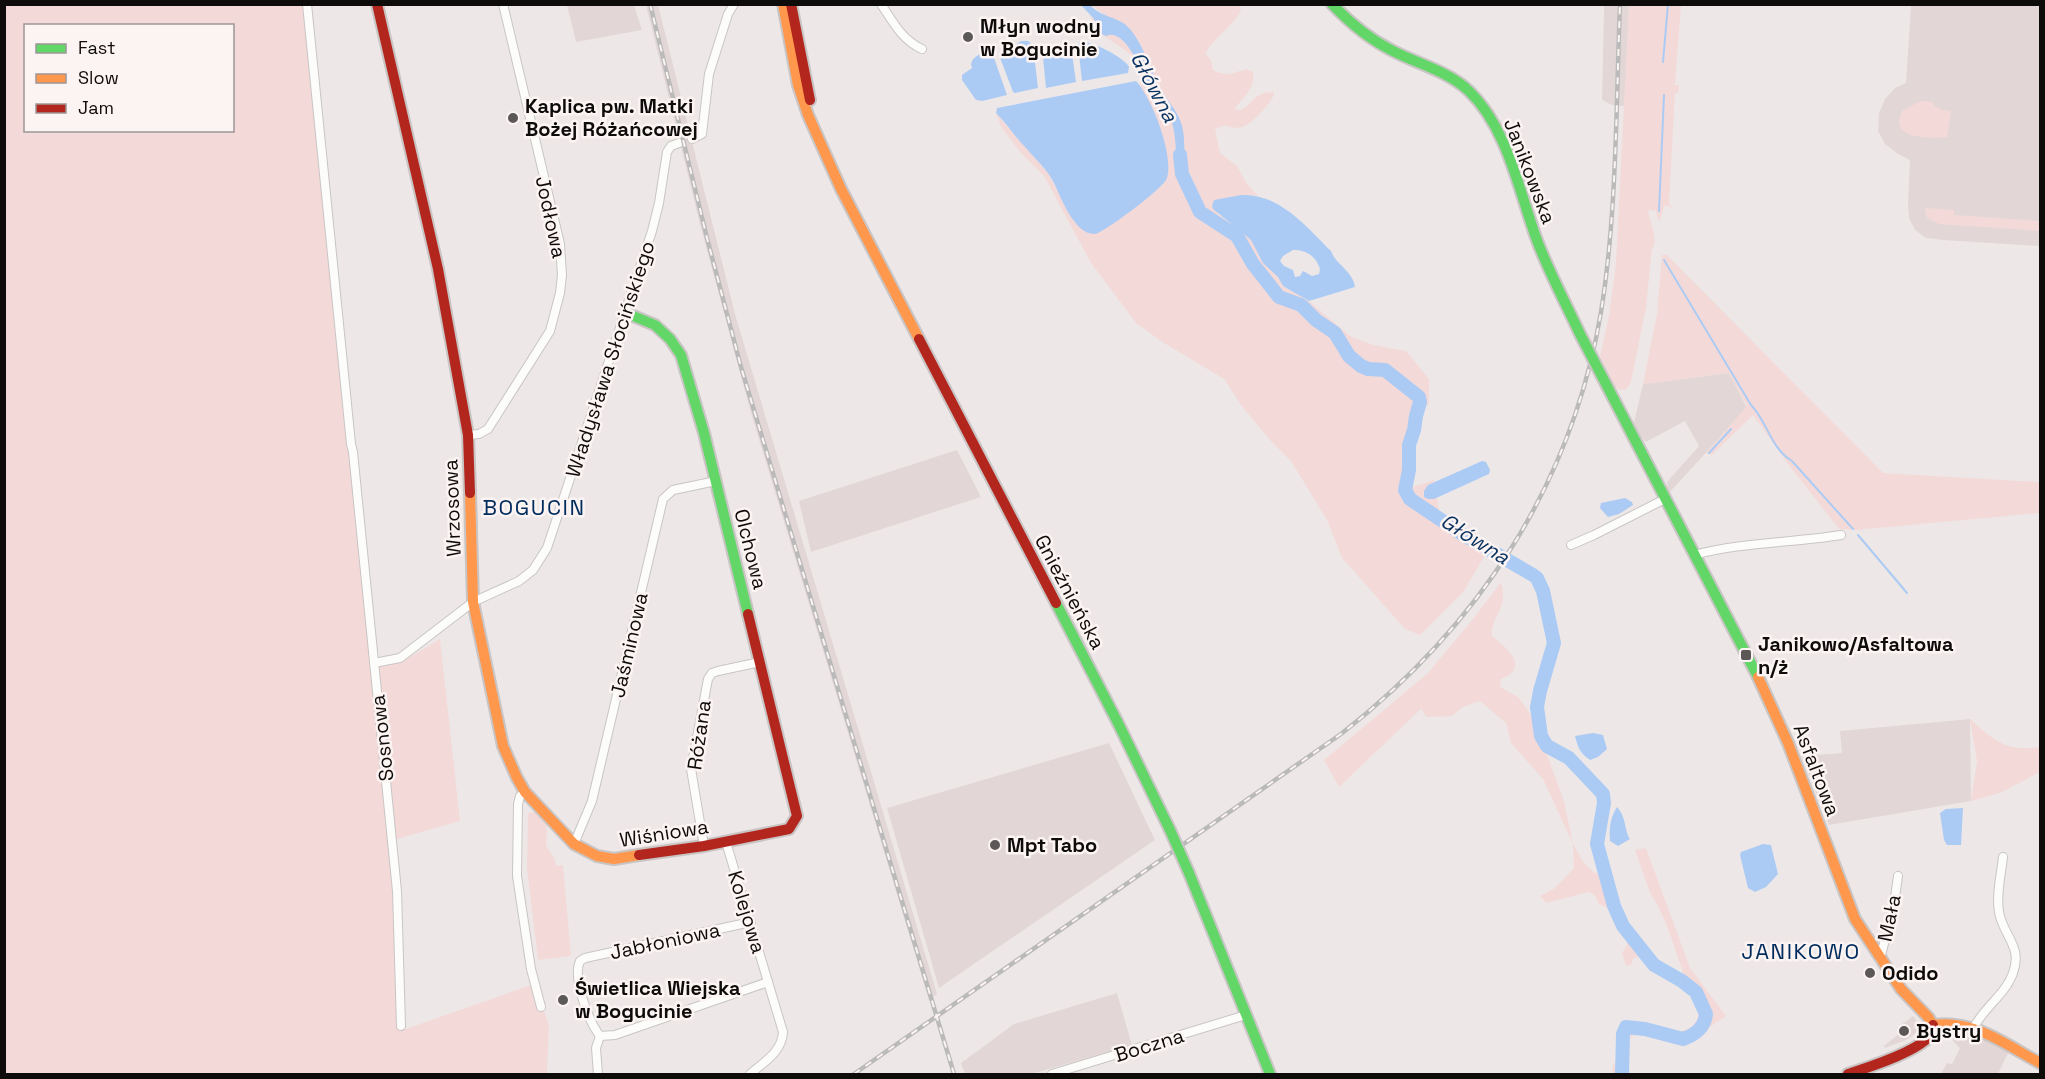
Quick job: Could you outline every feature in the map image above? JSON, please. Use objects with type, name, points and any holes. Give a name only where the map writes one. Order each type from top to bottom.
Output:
[{"type":"street","name":"Sosnowa","points":[[307,4],[397,891],[401,1026]]},
{"type":"street","name":"Wrzosowa","points":[[376,4],[438,269],[468,435],[473,602],[503,746],[525,792]]},
{"type":"street","name":"Jodłowa","points":[[468,435],[479,434],[488,429],[550,331],[560,293],[562,275],[560,244],[503,4]]},
{"type":"street","points":[[692,140],[698,138],[703,129],[709,74],[728,14],[734,4]]},
{"type":"street","name":"Gnieźnieńska","points":[[783,4],[798,85],[808,115],[856,220],[1119,725],[1189,873],[1270,1074]]},
{"type":"street","name":"Gnieźnieńska","points":[[790,4],[818,135]]},
{"type":"street","points":[[881,4],[910,44],[922,49]]},
{"type":"street","name":"Janikowska","points":[[1332,4],[1354,27],[1376,43],[1452,78],[1470,92],[1484,108],[1500,136],[1540,248],[1622,416]]},
{"type":"street","name":"Władysława Słocińskiego","points":[[374,663],[400,658],[473,602],[519,581],[533,570],[547,548],[656,219],[667,152],[671,146],[679,143]]},
{"type":"street","name":"Olchowa","points":[[626,313],[655,325],[676,346],[691,385],[797,816],[794,823]]},
{"type":"street","name":"Asfaltowa","points":[[1622,416],[1774,710],[1851,910],[1900,988],[1933,1025]]},
{"type":"street","name":"Jaśminowa","points":[[573,844],[586,818],[595,791],[663,499],[673,490],[716,481]]},
{"type":"street","points":[[1571,544],[1594,535],[1665,499]]},
{"type":"street","points":[[1694,555],[1731,547],[1841,535]]},
{"type":"street","name":"Różana","points":[[704,846],[691,769],[708,679],[718,671],[760,662]]},
{"type":"street","points":[[525,792],[520,796],[518,804],[517,876],[531,969],[541,1007]]},
{"type":"street","name":"Wiśniowa","points":[[525,792],[573,844],[597,856],[614,859],[726,842],[789,829],[794,823]]},
{"type":"street","name":"Kolejowa","points":[[726,842],[783,1032],[783,1041],[777,1051],[750,1074]]},
{"type":"street","points":[[1973,1029],[1978,1019],[2009,981],[2016,962],[2014,945],[2002,923],[1999,912],[1998,899],[2003,857]]},
{"type":"street","name":"Mała","points":[[1880,958],[1898,876]]},
{"type":"street","name":"Jabłoniowa","points":[[600,1036],[587,1013],[578,972],[580,961],[751,922]]},
{"type":"street","points":[[598,1074],[596,1048],[600,1036],[615,1035],[768,982]]},
{"type":"street","name":"Boczna","points":[[1052,1074],[1246,1015]]},
{"type":"street","points":[[1848,1074],[1885,1061],[1924,1040],[1931,1034],[1933,1025],[1951,1024],[1973,1029],[2006,1043],[2040,1063]]},
{"type":"shaded area","points":[[5,5],[310,5],[370,666],[402,662],[440,639],[460,821],[390,841],[400,1031],[534,984],[549,1025],[547,1074],[5,1074]]},
{"type":"shaded area","points":[[567,5],[634,5],[642,30],[576,42]]},
{"type":"shaded area","points":[[646,5],[658,5],[735,314],[937,994],[929,1000],[751,413],[700,224]]},
{"type":"shaded area","points":[[1092,5],[1239,5],[1241,10],[1238,16],[1211,45],[1206,54],[1211,60],[1213,70],[1218,72],[1230,74],[1246,69],[1253,72],[1251,87],[1235,108],[1237,110],[1246,107],[1260,95],[1273,92],[1274,95],[1264,110],[1243,127],[1225,126],[1215,129],[1220,153],[1237,166],[1247,184],[1258,196],[1250,195],[1217,213],[1251,240],[1260,257],[1283,286],[1309,301],[1350,336],[1373,345],[1406,351],[1429,379],[1429,404],[1421,409],[1411,446],[1409,488],[1434,480],[1439,510],[1448,527],[1488,550],[1464,591],[1420,635],[1405,629],[1342,558],[1327,520],[1291,461],[1241,405],[1224,379],[1164,343],[1136,323],[1091,263],[1044,176],[1020,152],[1001,127],[996,113],[1048,173],[1071,216],[1083,230],[1098,233],[1121,217],[1168,174],[1163,137],[1139,83],[1143,75],[1132,55],[1095,30],[1091,16],[1107,17]]},
{"type":"shaded area","points":[[1604,5],[1629,5],[1625,106],[1612,105],[1602,100]]},
{"type":"shaded area","points":[[1629,5],[1681,5],[1675,85],[1679,85],[1678,93],[1675,93],[1669,204],[1673,208],[1665,205],[1659,222],[1656,211],[1648,210],[1655,241],[1652,249],[1646,307],[1631,382],[1627,389],[1620,390],[1610,384],[1610,377],[1600,356],[1609,316],[1616,263]]},
{"type":"shaded area","points":[[1911,5],[2040,5],[2040,246],[1926,238],[1915,230],[1909,218],[1908,204],[1910,160],[1885,144],[1878,131],[1879,113],[1885,99],[1895,88],[1906,83]]},
{"type":"shaded area","points":[[1921,101],[1933,102],[1934,107],[1951,111],[1947,137],[1913,136],[1901,127],[1899,120],[1903,110]]},
{"type":"shaded area","points":[[1925,208],[1954,210],[1954,215],[2040,221],[2040,231],[1939,224],[1927,218]]},
{"type":"shaded area","points":[[1662,255],[1667,255],[1883,473],[2040,482],[2040,513],[1856,530],[1839,529],[1753,415],[1712,455],[1706,453],[1747,406],[1729,373],[1643,384],[1657,314]]},
{"type":"shaded area","points":[[1729,373],[1747,408],[1668,494],[1667,482],[1699,446],[1685,421],[1646,442],[1633,427],[1643,384]]},
{"type":"shaded area","points":[[957,450],[981,497],[811,552],[799,501]]},
{"type":"shaded area","points":[[1501,582],[1503,599],[1494,622],[1492,636],[1504,646],[1515,663],[1510,674],[1501,679],[1500,685],[1518,697],[1534,719],[1564,801],[1573,844],[1543,779],[1511,743],[1506,723],[1480,701],[1463,707],[1452,716],[1427,717],[1421,709],[1339,787],[1324,760],[1428,673]]},
{"type":"shaded area","points":[[1970,719],[1971,801],[1829,825],[1801,756],[1842,753],[1840,731]]},
{"type":"shaded area","points":[[1970,719],[2002,743],[2019,748],[2040,747],[2040,772],[2000,793],[1971,801],[1977,761]]},
{"type":"shaded area","points":[[1109,743],[1155,840],[939,988],[887,808]]},
{"type":"shaded area","points":[[535,812],[547,825],[546,845],[556,866],[563,865],[571,956],[538,960],[527,869],[528,813]]},
{"type":"shaded area","points":[[1573,844],[1584,863],[1595,873],[1612,873],[1622,913],[1629,926],[1662,968],[1680,976],[1683,972],[1667,926],[1650,893],[1635,850],[1646,848],[1690,968],[1726,1016],[1687,1040],[1674,1041],[1640,1033],[1633,1035],[1628,1041],[1626,1051],[1626,1074],[1613,1074],[1612,1069],[1618,1057],[1621,1026],[1627,1022],[1663,1030],[1682,1031],[1696,1021],[1698,1007],[1690,992],[1652,968],[1646,961],[1638,957],[1633,959],[1631,965],[1626,966],[1622,953],[1627,945],[1627,938],[1610,909],[1599,904],[1595,896],[1589,892],[1546,903],[1540,896],[1555,888],[1574,868]]},
{"type":"shaded area","points":[[1117,993],[1132,1045],[1031,1074],[965,1074],[961,1063],[1014,1024]]},
{"type":"shaded area","points":[[1913,1016],[1918,1023],[1916,1033],[1906,1040],[1885,1048],[1884,1046],[1900,1033],[1897,1028]]},
{"type":"shaded area","points":[[1956,1028],[2009,1051],[1998,1074],[1941,1074],[1947,1063],[1952,1064],[1960,1048],[1953,1041],[1952,1029]]},
{"type":"water","points":[[1081,5],[1090,5],[1125,24],[1138,40],[1159,86],[1180,120],[1184,138],[1186,173],[1178,174],[1175,135],[1168,112],[1149,84],[1132,52],[1120,38],[1099,33],[1094,19]]},
{"type":"water","points":[[1021,41],[1028,41],[1033,45],[1038,88],[1015,93],[999,55]]},
{"type":"water","points":[[1080,41],[1114,54],[1129,67],[1128,73],[1082,81],[1078,45]]},
{"type":"water","points":[[1042,47],[1072,54],[1076,82],[1046,88]]},
{"type":"water","points":[[981,53],[993,55],[1007,95],[982,101],[976,100],[962,80],[962,75],[972,68],[973,59]]},
{"type":"water","points":[[1136,81],[1149,100],[1160,127],[1167,156],[1167,178],[1146,200],[1121,218],[1095,234],[1088,233],[1071,217],[1048,173],[996,113],[997,108]]},
{"type":"water","points":[[1241,195],[1255,196],[1280,205],[1302,222],[1331,251],[1354,281],[1355,287],[1309,301],[1283,286],[1278,277],[1263,263],[1251,240],[1213,209],[1214,200]],"holes":[[[1293,250],[1313,257],[1320,269],[1319,274],[1312,276],[1303,271],[1300,276],[1295,277],[1293,270],[1284,266],[1280,261],[1283,256]]]},
{"type":"water","points":[[1482,461],[1486,462],[1490,470],[1489,474],[1434,499],[1424,497],[1424,491],[1428,485]]},
{"type":"water","points":[[1625,498],[1633,505],[1619,514],[1608,517],[1600,508],[1601,503]]},
{"type":"water","points":[[1593,733],[1603,735],[1607,749],[1598,757],[1590,760],[1580,750],[1575,736]]},
{"type":"water","points":[[1617,807],[1630,839],[1618,846],[1610,841],[1611,819]]},
{"type":"water","points":[[1963,808],[1961,845],[1947,845],[1944,840],[1940,813],[1946,809]]},
{"type":"water","points":[[1763,844],[1771,845],[1778,874],[1766,887],[1755,892],[1748,888],[1740,855],[1741,852]]},
{"type":"waterway","points":[[1663,62],[1668,4]]},
{"type":"waterway","points":[[1659,211],[1664,95]]},
{"type":"waterway","name":"Główna","points":[[1180,155],[1182,174],[1200,212],[1237,236],[1253,264],[1279,297],[1301,305],[1316,320],[1335,333],[1349,356],[1361,366],[1368,369],[1385,370],[1419,397],[1420,402],[1409,445],[1409,470],[1405,490],[1410,499],[1462,534],[1537,578],[1543,591],[1554,643],[1537,707],[1541,736],[1547,746],[1569,758],[1603,794],[1604,803],[1597,844],[1614,906],[1623,926],[1654,965],[1696,992],[1706,1014],[1699,1030],[1683,1039],[1645,1029],[1626,1027],[1623,1034],[1622,1074]]},
{"type":"waterway","points":[[1664,260],[1774,442],[1853,529]]},
{"type":"waterway","points":[[1709,453],[1731,429]]},
{"type":"waterway","points":[[1858,535],[1907,593]]},
{"type":"railway","points":[[650,4],[741,367],[954,1074]]},
{"type":"railway","points":[[854,1074],[1341,734],[1390,692],[1435,647],[1476,599],[1512,548],[1542,493],[1567,436],[1587,375],[1601,312],[1610,237],[1620,4]]},
{"type":"traffic: fast","points":[[1332,4],[1353,24],[1384,46],[1461,84],[1483,107],[1503,143],[1538,243],[1580,334]]},
{"type":"traffic: fast","points":[[626,313],[655,325],[670,339],[681,355],[704,433],[748,614]]},
{"type":"traffic: fast","points":[[1580,334],[1607,386]]},
{"type":"traffic: fast","points":[[1607,386],[1758,677]]},
{"type":"traffic: fast","points":[[1056,603],[1170,830]]},
{"type":"traffic: fast","points":[[1170,830],[1189,873]]},
{"type":"traffic: fast","points":[[1189,873],[1270,1074]]},
{"type":"traffic: slow","points":[[783,4],[798,85],[808,115],[841,189],[919,339]]},
{"type":"traffic: slow","points":[[470,493],[473,602],[503,746],[517,778],[525,792],[574,844],[597,856],[614,859],[639,855]]},
{"type":"traffic: slow","points":[[1758,677],[1788,743],[1855,919],[1901,989],[1933,1025]]},
{"type":"traffic: slow","points":[[1933,1025],[1948,1024],[1976,1030],[2002,1041],[2040,1063]]},
{"type":"traffic: jam","points":[[377,4],[438,269],[468,435],[470,493]]},
{"type":"traffic: jam","points":[[791,4],[810,100]]},
{"type":"traffic: jam","points":[[919,339],[1056,603]]},
{"type":"traffic: jam","points":[[639,855],[704,846],[789,829],[797,816],[748,614]]},
{"type":"traffic: jam","points":[[1848,1074],[1916,1047],[1931,1034],[1933,1025]]},
{"type":"place","name":"Młyn wodny w Bogucinie","points":[[968,37]]},
{"type":"place","name":"Kaplica pw. Matki Bożej Różańcowej","points":[[513,118]]},
{"type":"place","name":"Janikowo/Asfaltowa n/ż","points":[[1746,655]]},
{"type":"place","name":"Mpt Tabo","points":[[995,845]]},
{"type":"place","name":"Odido","points":[[1870,973]]},
{"type":"place","name":"Świetlica Wiejska w Bogucinie","points":[[563,1000]]},
{"type":"place","name":"Bystry","points":[[1904,1031]]},
{"type":"district","name":"BOGUCIN","points":[[534,507]]},
{"type":"district","name":"JANIKOWO","points":[[1801,951]]}]
